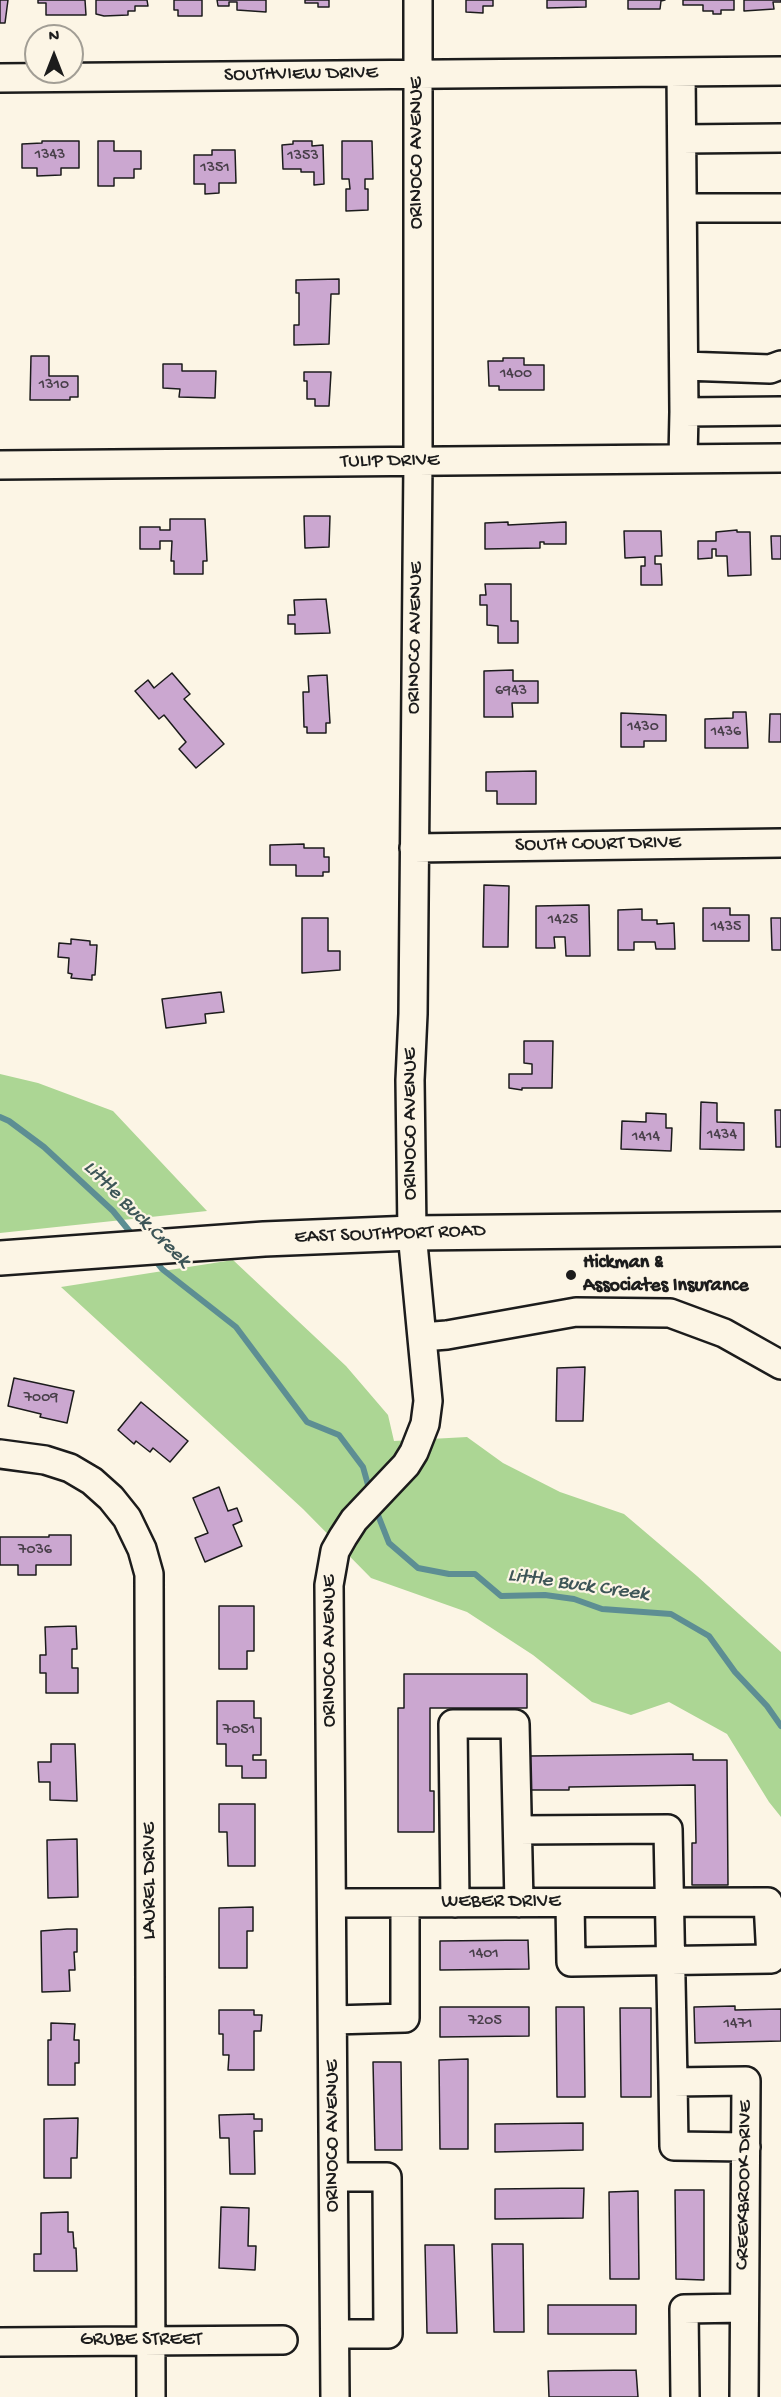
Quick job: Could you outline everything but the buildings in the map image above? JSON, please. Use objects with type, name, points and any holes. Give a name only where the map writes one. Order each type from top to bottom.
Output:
[{"type":"main road","name":"EAST SOUTHPORT ROAD","points":[[0,1258],[187,1244],[412,1233],[781,1229]]},
{"type":"street","name":"ORINOCO AVENUE","points":[[335,2397],[329,1585],[335,1551],[354,1520],[406,1465],[421,1438],[427,1417],[428,1394],[412,1233],[410,1080],[413,1014],[418,461],[418,0]]},
{"type":"street","name":"SOUTHVIEW DRIVE","points":[[0,78],[781,71]]},
{"type":"street","points":[[681,72],[683,459]]},
{"type":"street","points":[[682,139],[781,138]]},
{"type":"street","points":[[683,208],[781,208]]},
{"type":"street","points":[[684,366],[770,369],[781,365]]},
{"type":"street","points":[[684,412],[781,411]]},
{"type":"street","name":"TULIP DRIVE","points":[[0,465],[781,458]]},
{"type":"street","name":"SOUTH COURT DRIVE","points":[[414,848],[781,843]]},
{"type":"street","points":[[422,1336],[447,1335],[576,1312],[670,1313],[724,1333],[781,1365]]},
{"type":"street","name":"LAUREL DRIVE","points":[[0,1454],[45,1460],[70,1468],[92,1481],[111,1498],[127,1518],[142,1549],[148,1575],[151,2397]]},
{"type":"street","points":[[455,1903],[453,1724],[515,1724],[519,1903]]},
{"type":"street","points":[[518,1830],[668,1829],[674,2146],[746,2147]]},
{"type":"street","name":"WEBER DRIVE","points":[[332,1903],[768,1902],[771,1959],[671,1961]]},
{"type":"street","points":[[333,2020],[405,2018],[405,1903]]},
{"type":"street","points":[[570,1903],[571,1962],[671,1961]]},
{"type":"street","name":"CREEKBROOK DRIVE","points":[[673,2082],[746,2081],[744,2397]]},
{"type":"street","points":[[334,2177],[387,2177],[388,2334],[335,2334]]},
{"type":"street","points":[[685,2397],[684,2309],[744,2308]]},
{"type":"street","name":"GRUBE STREET","points":[[0,2342],[283,2340]]},
{"type":"green space","points":[[0,1074],[38,1083],[113,1111],[207,1211],[0,1233]]},
{"type":"green space","points":[[233,1260],[346,1366],[388,1415],[394,1441],[467,1437],[503,1463],[560,1492],[624,1514],[781,1652],[781,1817],[769,1802],[727,1734],[669,1702],[631,1715],[592,1702],[533,1655],[467,1612],[371,1578],[303,1509],[61,1287]]},
{"type":"waterway","name":"Little Buck Creek","points":[[0,1117],[44,1147],[113,1211],[135,1238]]},
{"type":"waterway","name":"Little Buck Creek","points":[[154,1259],[162,1269],[236,1327],[307,1422],[339,1435],[363,1467],[370,1492]]},
{"type":"waterway","name":"Little Buck Creek","points":[[376,1510],[389,1543],[418,1568],[449,1574],[475,1574],[501,1596],[545,1595],[574,1599],[602,1609],[671,1614],[709,1636],[735,1672],[767,1706],[781,1726]]},
{"type":"place","name":"Hickman & Associates Insurance","points":[[571,1275]]}]
